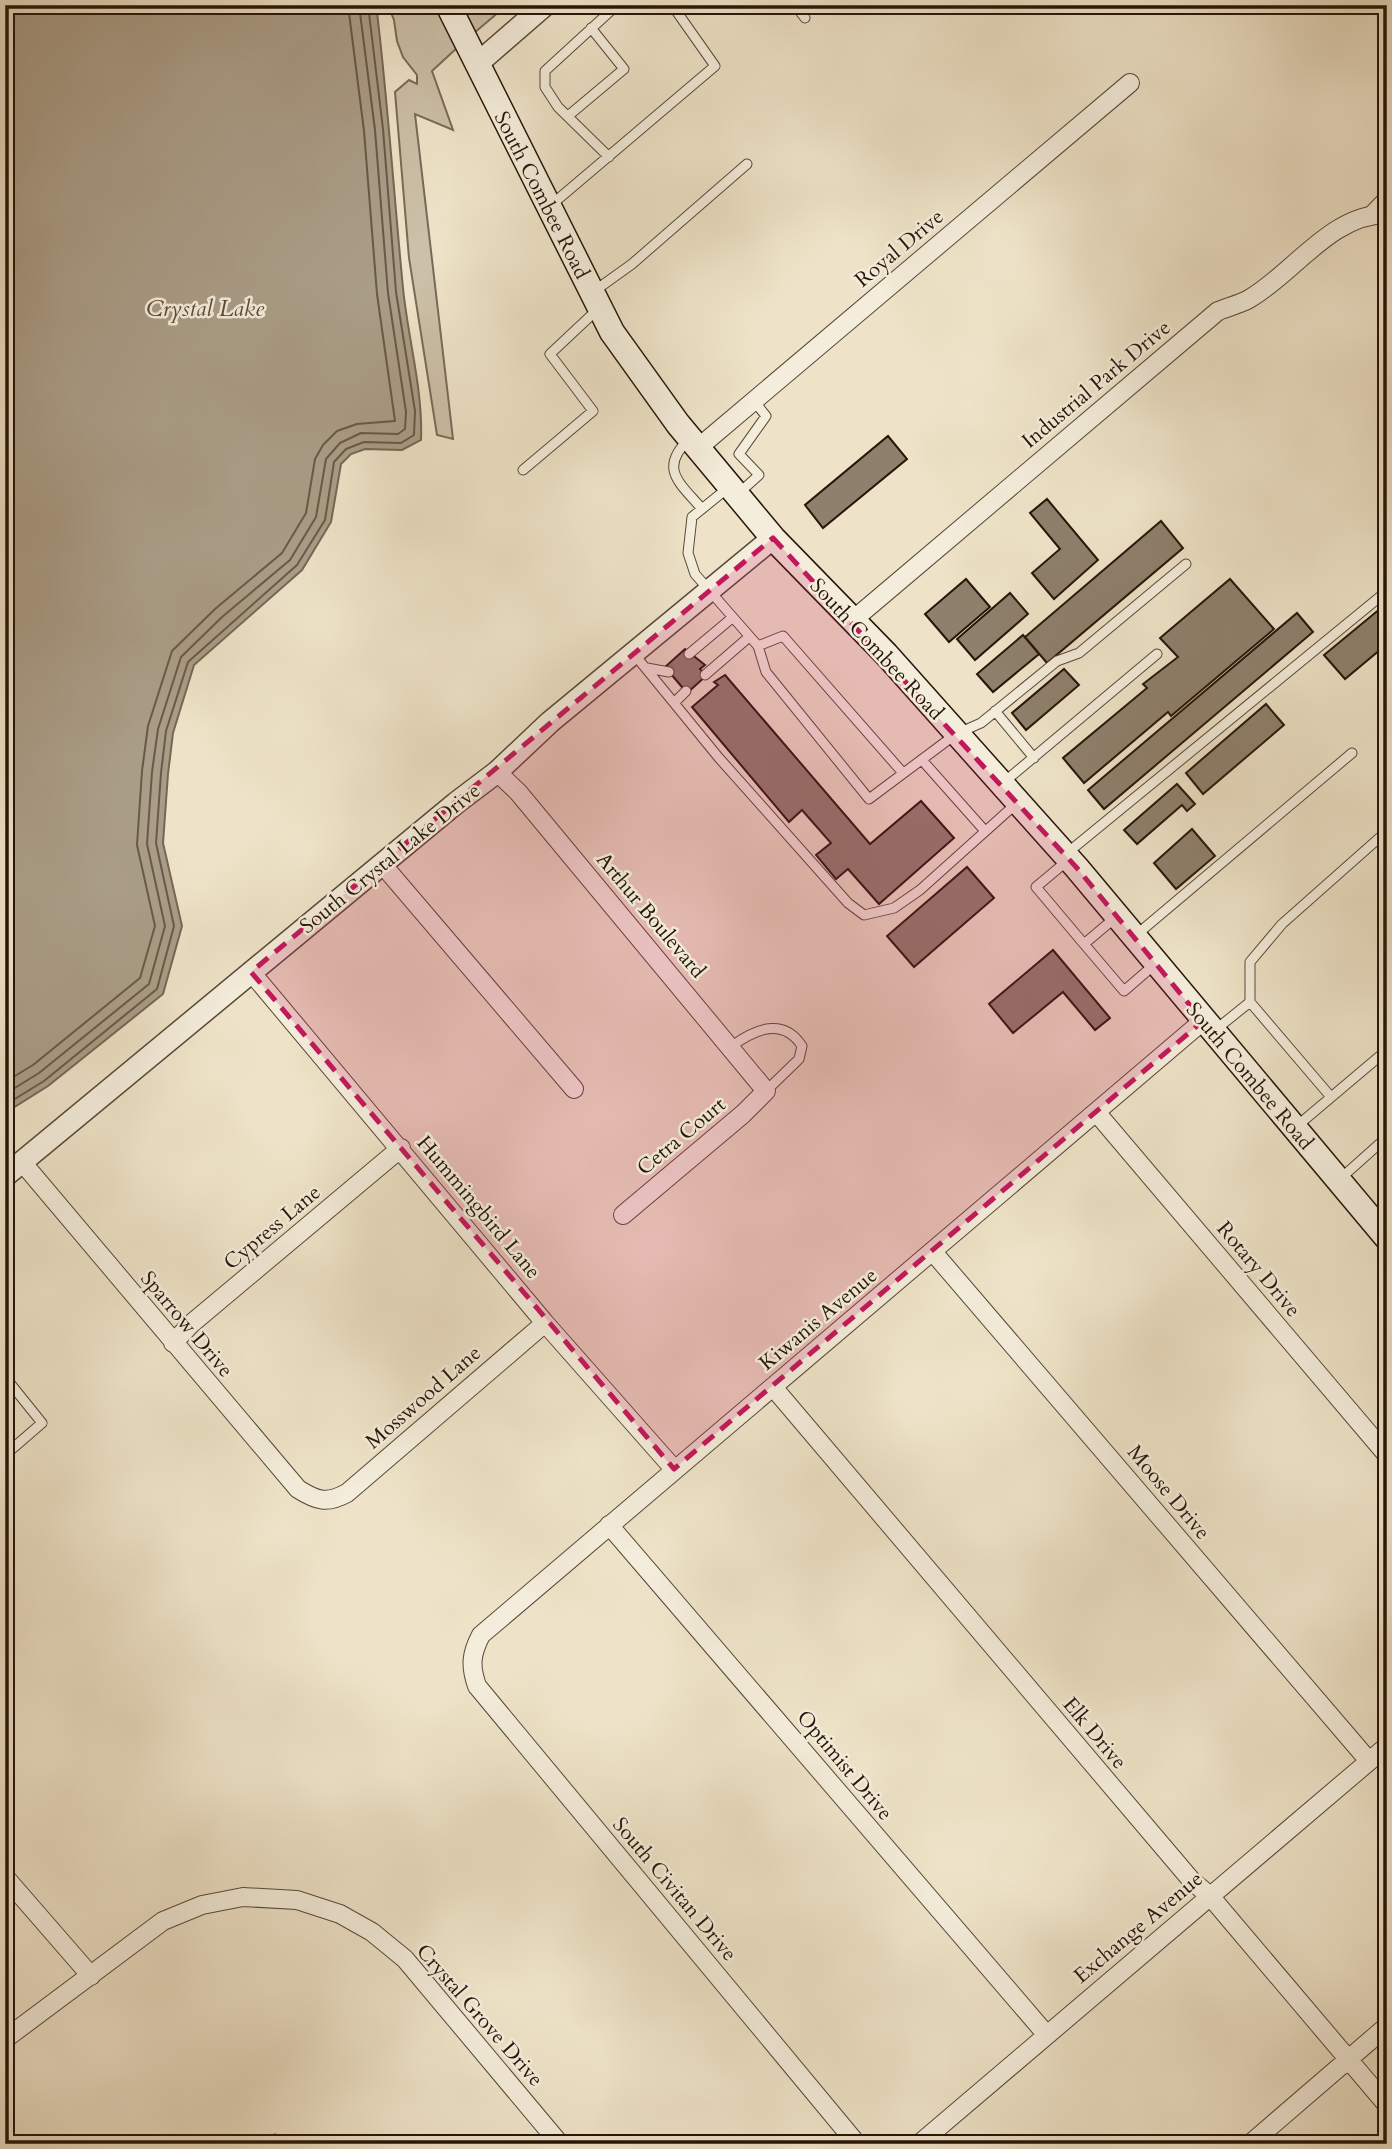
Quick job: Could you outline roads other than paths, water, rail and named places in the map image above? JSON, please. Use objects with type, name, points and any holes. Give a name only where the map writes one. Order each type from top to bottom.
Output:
[{"type":"main road","name":"South Combee Road","points":[[448,5],[595,300],[650,387],[773,538],[853,620],[1067,857],[1387,1238]]},
{"type":"street","points":[[477,64],[545,5]]},
{"type":"street","name":"Royal Drive","points":[[694,443],[754,401],[1130,83]]},
{"type":"street","name":"Industrial Park Drive","points":[[853,620],[1218,311],[1249,299],[1343,226],[1367,214],[1387,214]]},
{"type":"street","name":"South Crystal Lake Drive","points":[[5,1176],[382,863],[640,660],[708,590],[773,538]]},
{"type":"street","name":"Arthur Boulevard","points":[[497,772],[518,792],[732,1046],[766,1091]]},
{"type":"street","points":[[382,863],[574,1089]]},
{"type":"street","name":"Hummingbird Lane","points":[[251,972],[545,1323],[674,1469]]},
{"type":"street","name":"Kiwanis Avenue","points":[[471,1658],[481,1635],[674,1469],[1096,1112],[1208,1027]]},
{"type":"street","name":"Cetra Court","points":[[623,1214],[743,1114],[766,1091]]},
{"type":"street","name":"Rotary Drive","points":[[1096,1112],[1387,1455]]},
{"type":"street","name":"Cypress Lane","points":[[173,1343],[191,1324],[401,1148]]},
{"type":"street","name":"Sparrow Drive","points":[[22,1162],[298,1489],[315,1500],[328,1501]]},
{"type":"street","name":"Moose Drive","points":[[933,1252],[1369,1761]]},
{"type":"street","name":"Mosswood Lane","points":[[328,1501],[347,1493],[545,1323]]},
{"type":"street","name":"Elk Drive","points":[[773,1387],[1092,1766],[1192,1881],[1210,1896],[1387,2105]]},
{"type":"street","name":"Optimist Drive","points":[[610,1525],[1045,2034]]},
{"type":"street","name":"South Civitan Drive","points":[[471,1658],[477,1686],[857,2144]]},
{"type":"street","name":"Exchange Avenue","points":[[919,2144],[1045,2034],[1387,1746]]},
{"type":"street","points":[[5,1877],[90,1976]]},
{"type":"street","name":"Crystal Grove Drive","points":[[5,2039],[163,1921],[202,1905],[243,1897],[297,1900],[340,1914],[372,1932],[405,1959],[560,2144]]},
{"type":"street","points":[[1250,2144],[1387,2026]]},
{"type":"lane","points":[[609,157],[568,116],[545,88],[545,71],[617,5]]},
{"type":"lane","points":[[548,208],[715,66],[672,5]]},
{"type":"lane","points":[[795,5],[805,18]]},
{"type":"lane","points":[[568,116],[624,69],[591,28]]},
{"type":"lane","points":[[523,470],[593,411],[550,354],[595,300],[632,264],[747,164]]},
{"type":"lane","points":[[1367,214],[1387,193]]},
{"type":"lane","points":[[754,401],[766,416],[739,454],[758,475],[692,517],[688,553],[695,574],[758,646],[766,672],[869,799],[956,734],[981,723],[1057,661],[1079,653],[1186,564]]},
{"type":"lane","points":[[694,443],[672,465],[673,474],[702,509]]},
{"type":"lane","points":[[1156,964],[1124,991],[1037,887],[1067,857],[1387,591]]},
{"type":"lane","points":[[689,654],[732,618]]},
{"type":"lane","points":[[758,646],[783,636],[903,774]]},
{"type":"lane","points":[[705,676],[750,637]]},
{"type":"lane","points":[[640,660],[719,758],[848,903],[864,915],[894,908],[920,890],[985,831],[1034,758],[1157,654]]},
{"type":"lane","points":[[640,660],[669,672]]},
{"type":"lane","points":[[675,702],[686,691]]},
{"type":"lane","points":[[995,711],[1034,758]]},
{"type":"lane","points":[[1133,937],[1352,753]]},
{"type":"lane","points":[[922,760],[985,831]]},
{"type":"lane","points":[[1331,1097],[1250,1002],[1250,962],[1282,924],[1387,831]]},
{"type":"lane","points":[[1084,944],[1116,916]]},
{"type":"lane","points":[[1208,1027],[1250,1002]]},
{"type":"lane","points":[[732,1046],[754,1031],[764,1028],[794,1033],[802,1046],[799,1059],[766,1091]]},
{"type":"lane","points":[[1294,1128],[1387,1050]]},
{"type":"lane","points":[[1338,1181],[1387,1137]]},
{"type":"lane","points":[[5,1377],[42,1423],[5,1455]]},
{"type":"lane","points":[[270,2144],[275,2139],[279,2144]]},
{"type":"water","name":"Crystal Lake","points":[[5,5],[373,5],[377,12],[405,307],[418,383],[421,440],[402,450],[365,449],[351,454],[341,464],[331,522],[302,570],[194,665],[173,733],[168,774],[163,843],[182,926],[163,994],[48,1086],[5,1113]]}]
